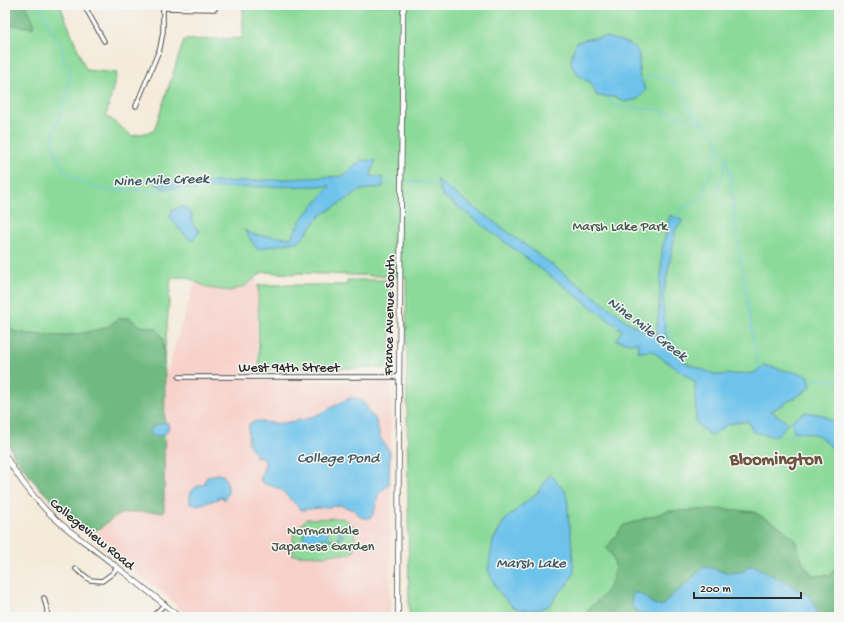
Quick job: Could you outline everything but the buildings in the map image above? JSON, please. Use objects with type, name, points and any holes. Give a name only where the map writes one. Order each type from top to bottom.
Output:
[{"type":"main road","name":"France Avenue South","points":[[401,5],[403,12]]},
{"type":"main road","name":"France Avenue South","points":[[398,617],[403,12],[405,5]]},
{"type":"main road","name":"Collegeview Road","points":[[5,455],[20,478],[45,509],[61,524],[165,604],[179,617]]},
{"type":"street","points":[[84,5],[104,41]]},
{"type":"street","points":[[136,106],[160,48],[163,7],[215,7]]},
{"type":"street","name":"West 94th Street","points":[[179,377],[399,377]]},
{"type":"street","points":[[76,569],[90,580],[102,581],[113,573],[117,567]]},
{"type":"street","points":[[44,598],[47,609],[47,617]]},
{"type":"street","points":[[152,617],[165,604]]},
{"type":"shaded area","points":[[196,278],[257,279],[257,380],[391,381],[390,617],[188,617],[163,593],[91,539],[110,520],[121,514],[135,512],[164,512],[166,375]]},
{"type":"green space","name":"Marsh Lake Park","points":[[5,5],[60,5],[86,70],[117,73],[106,115],[132,136],[154,131],[184,40],[243,38],[243,5],[839,5],[839,617],[409,617],[406,277],[263,272],[245,286],[230,291],[208,288],[186,277],[171,278],[163,373],[31,458],[14,456],[5,435]]},
{"type":"green space","points":[[5,5],[26,5],[33,20],[33,28],[13,25],[5,35]]},
{"type":"green space","points":[[347,280],[391,280],[390,368],[259,369],[258,285],[347,285]]},
{"type":"green space","points":[[120,318],[130,318],[140,326],[156,328],[163,338],[165,375],[164,512],[135,512],[121,514],[110,520],[101,528],[88,533],[73,523],[35,483],[14,456],[5,435],[5,322],[15,332],[63,336],[107,327]]},
{"type":"green space","points":[[725,509],[754,512],[779,526],[794,538],[803,563],[812,575],[830,576],[839,562],[839,617],[819,617],[809,595],[755,566],[744,571],[732,573],[726,573],[708,567],[702,568],[662,606],[653,604],[642,595],[633,593],[646,616],[657,615],[659,617],[586,617],[589,610],[603,596],[609,587],[615,566],[611,554],[606,549],[624,525],[668,511]]},
{"type":"green space","name":"Normandale Japanese Garden","points":[[343,518],[355,527],[354,551],[350,554],[329,554],[324,556],[293,555],[294,533],[306,519]]},
{"type":"water","points":[[605,37],[629,44],[637,50],[639,58],[639,75],[646,90],[638,99],[625,102],[616,97],[597,96],[591,83],[580,77],[572,67],[571,60],[574,47],[577,42]]},
{"type":"water","points":[[361,160],[376,161],[372,169],[371,176],[383,178],[383,187],[362,190],[320,216],[300,241],[257,249],[244,230],[255,235],[291,238],[301,220],[330,186],[163,188],[155,184],[343,176]]},
{"type":"water","points":[[437,180],[631,324],[656,336],[662,250],[670,215],[683,221],[676,229],[663,298],[665,330],[670,348],[686,363],[717,375],[754,373],[764,365],[808,375],[811,387],[795,398],[771,411],[788,423],[776,437],[753,432],[748,421],[728,424],[711,436],[696,423],[695,382],[652,351],[639,352],[638,343],[616,340],[622,330],[442,195]]},
{"type":"water","points":[[184,206],[192,215],[193,225],[200,231],[192,241],[170,218],[172,210]]},
{"type":"water","name":"College Pond","points":[[350,398],[358,398],[365,404],[371,415],[375,418],[381,439],[390,452],[389,484],[378,495],[375,509],[371,518],[362,518],[354,510],[339,505],[303,510],[300,509],[280,489],[263,483],[260,480],[265,462],[261,456],[255,457],[255,454],[248,443],[249,424],[252,422],[284,423],[302,420],[310,418]]},
{"type":"water","points":[[806,412],[823,415],[839,426],[839,454],[818,435],[794,431],[791,421]]},
{"type":"water","points":[[165,422],[168,423],[168,430],[164,434],[158,436],[151,435],[150,431],[152,427]]},
{"type":"water","points":[[217,474],[223,475],[227,484],[228,494],[224,500],[223,497],[198,505],[190,504],[192,490],[205,484],[207,477]]},
{"type":"water","name":"Marsh Lake","points":[[550,474],[565,491],[568,504],[574,573],[566,586],[550,605],[538,610],[520,610],[513,607],[497,590],[488,570],[493,541],[504,521],[538,492]]},
{"type":"water","points":[[311,527],[324,527],[328,533],[327,536],[337,539],[339,537],[340,527],[343,536],[339,540],[328,540],[323,537],[322,541],[318,542],[317,540],[308,542],[303,536],[307,529]]},
{"type":"water","points":[[748,566],[755,566],[809,595],[814,603],[819,617],[659,617],[657,615],[642,614],[631,605],[633,593],[636,593],[642,595],[653,604],[662,606],[702,568],[708,567],[726,573],[732,573],[744,571]]},
{"type":"waterway","name":"Nine Mile Creek","points":[[39,5],[63,48],[64,63],[70,68],[70,79],[66,98],[54,132],[53,144],[57,158],[66,173],[105,191],[243,187]]},
{"type":"waterway","points":[[642,82],[651,75],[670,80],[684,94],[688,107],[692,113],[704,123],[713,135],[726,158],[730,172],[740,255],[758,371]]},
{"type":"waterway","points":[[610,97],[610,101],[614,106],[654,109],[703,123]]},
{"type":"waterway","points":[[675,219],[683,208],[695,203],[700,197],[709,179],[719,145]]},
{"type":"waterway","points":[[701,197],[708,195],[717,188],[722,177],[726,158]]},
{"type":"waterway","name":"Nine Mile Creek","points":[[382,181],[394,181]]},
{"type":"waterway","name":"Nine Mile Creek","points":[[407,181],[439,185]]},
{"type":"waterway","points":[[664,314],[667,327],[675,345],[675,353]]},
{"type":"waterway","points":[[810,380],[839,380]]},
{"type":"waterway","name":"Nine Mile Creek","points":[[716,433],[728,424]]},
{"type":"waterway","name":"Nine Mile Creek","points":[[778,433],[790,436],[802,432]]},
{"type":"district","name":"Bloomington","points":[[776,458]]}]
